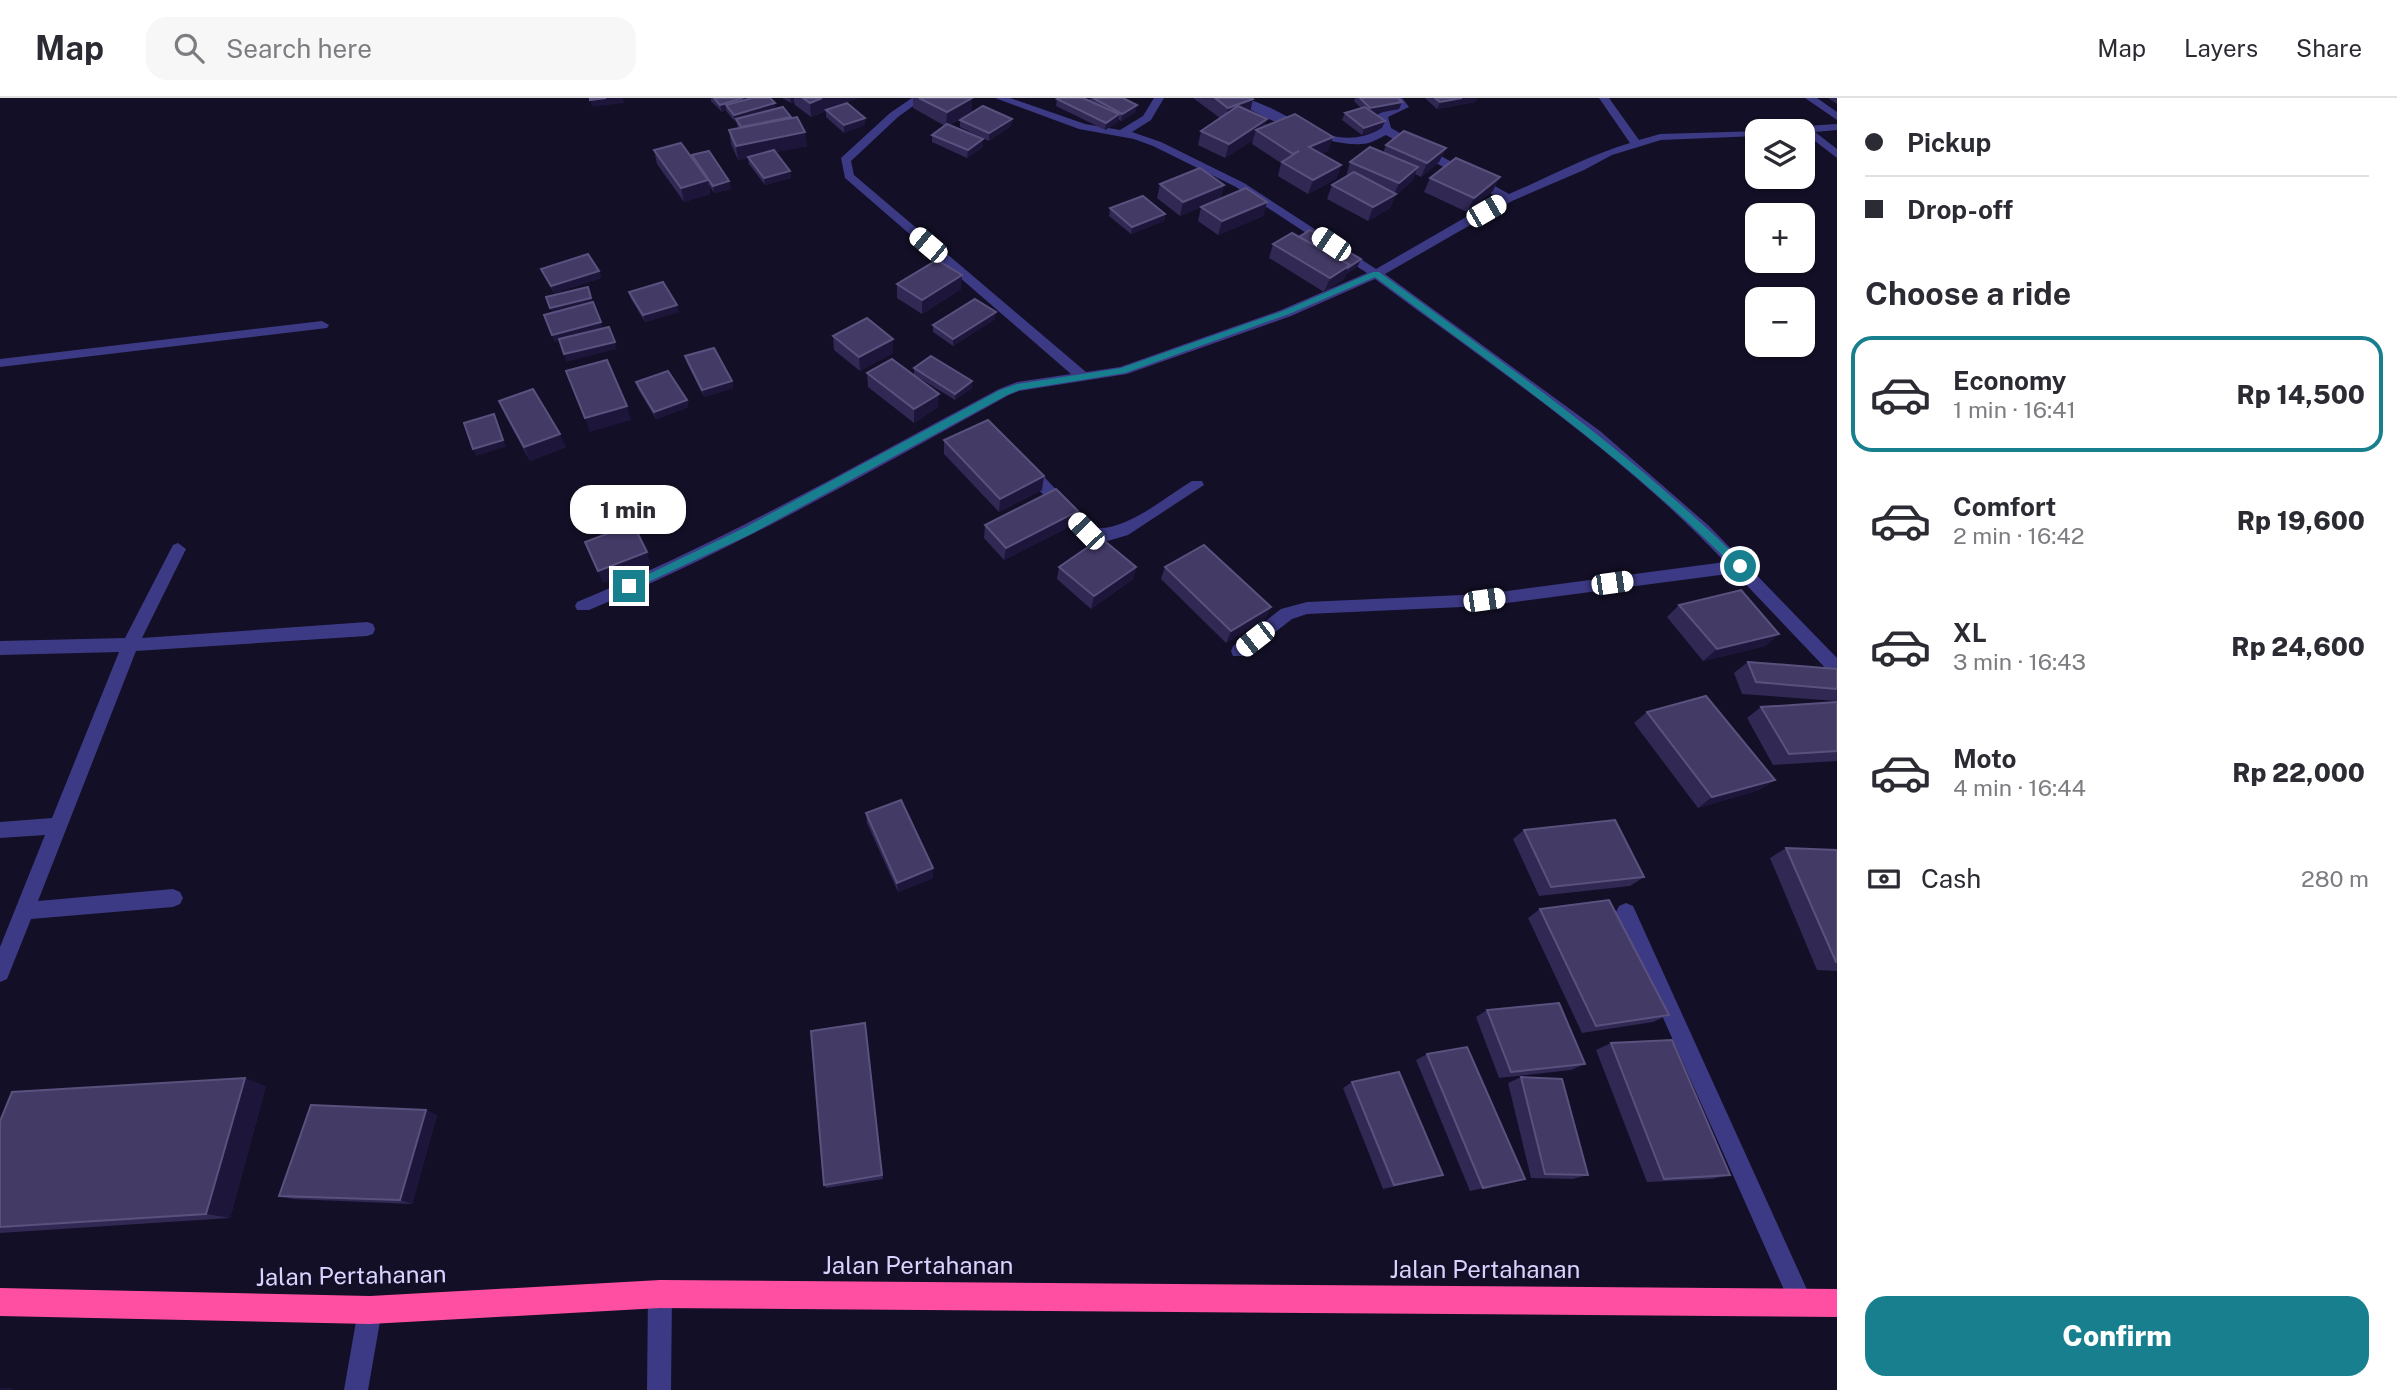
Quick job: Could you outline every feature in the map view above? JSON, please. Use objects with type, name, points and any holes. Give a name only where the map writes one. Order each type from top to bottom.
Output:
[{"type":"highway","name":"Jalan Pertahanan","points":[[0,1302],[370,1310],[660,1294],[1837,1303]]},
{"type":"street","points":[[919,98],[894,115],[845,160],[849,176],[888,213],[1083,377]]},
{"type":"street","points":[[1000,98],[1083,127],[1157,144],[1240,185],[1376,274],[1594,435],[1704,530],[1837,668]]},
{"type":"street","points":[[1121,134],[1147,118],[1159,98]]},
{"type":"street","points":[[1239,98],[1270,115],[1348,142],[1365,141],[1386,130]]},
{"type":"street","points":[[1396,98],[1404,107],[1382,116],[1386,130],[1508,198]]},
{"type":"street","points":[[1604,98],[1636,143]]},
{"type":"street","points":[[1810,98],[1837,117]]},
{"type":"street","points":[[1815,128],[1837,127]]},
{"type":"street","points":[[583,606],[653,577],[747,531],[883,456],[979,415],[1017,387],[1122,371],[1214,340],[1376,274],[1508,198],[1636,143],[1660,137],[1745,133]]},
{"type":"street","points":[[1815,137],[1837,155]]},
{"type":"street","points":[[0,363],[322,325]]},
{"type":"street","points":[[1020,461],[1086,531],[1104,536],[1122,531],[1197,485]]},
{"type":"street","points":[[0,972],[130,645],[178,550]]},
{"type":"street","points":[[1239,651],[1287,614],[1307,608],[1484,600],[1740,566]]},
{"type":"street","points":[[0,648],[130,645],[367,629]]},
{"type":"street","points":[[0,830],[57,826]]},
{"type":"street","points":[[24,911],[173,898]]},
{"type":"street","points":[[1626,912],[1801,1302]]},
{"type":"street","points":[[659,1390],[660,1294]]},
{"type":"street","points":[[356,1390],[370,1310]]},
{"type":"building","points":[[714,98],[743,98],[720,105]]},
{"type":"building","points":[[752,98],[770,98],[775,103],[734,115],[726,105]]},
{"type":"building","points":[[803,98],[822,98],[810,103]]},
{"type":"building","points":[[919,98],[972,98],[947,112]]},
{"type":"building","points":[[1083,98],[1119,114],[1106,123],[1057,99]]},
{"type":"building","points":[[1093,98],[1123,98],[1137,105],[1122,114]]},
{"type":"building","points":[[1215,98],[1252,98],[1253,99],[1228,108]]},
{"type":"building","points":[[1360,98],[1398,98],[1402,102],[1370,108]]},
{"type":"building","points":[[1435,98],[1462,98],[1440,102]]},
{"type":"building","points":[[847,103],[865,118],[844,125],[826,110]]},
{"type":"building","points":[[983,106],[1012,119],[989,133],[960,120]]},
{"type":"building","points":[[1238,106],[1267,119],[1229,144],[1201,131]]},
{"type":"building","points":[[783,107],[791,117],[741,127],[736,119]]},
{"type":"building","points":[[1365,107],[1385,121],[1364,128],[1345,113]]},
{"type":"building","points":[[1295,114],[1333,137],[1309,147],[1341,165],[1313,180],[1282,162],[1299,151],[1293,154],[1256,130]]},
{"type":"building","points":[[797,117],[805,132],[736,146],[729,130]]},
{"type":"building","points":[[947,124],[983,139],[968,150],[932,135]]},
{"type":"building","points":[[1404,131],[1446,148],[1427,163],[1386,145]]},
{"type":"building","points":[[681,143],[708,180],[681,188],[654,150]]},
{"type":"building","points":[[1370,147],[1418,167],[1399,183],[1350,162]]},
{"type":"building","points":[[774,150],[790,171],[764,178],[748,157]]},
{"type":"building","points":[[709,151],[729,181],[713,186],[692,155]]},
{"type":"building","points":[[1456,158],[1500,177],[1474,198],[1430,178]]},
{"type":"building","points":[[1200,168],[1224,185],[1183,202],[1160,184]]},
{"type":"building","points":[[1354,172],[1396,194],[1373,207],[1332,185]]},
{"type":"building","points":[[1246,188],[1267,202],[1222,221],[1201,207]]},
{"type":"building","points":[[1143,196],[1165,214],[1132,227],[1110,208]]},
{"type":"building","points":[[1310,230],[1361,259],[1349,267],[1350,265],[1299,237]]},
{"type":"building","points":[[1292,233],[1350,265],[1330,278],[1273,244]]},
{"type":"building","points":[[588,254],[599,271],[551,286],[541,269]]},
{"type":"building","points":[[937,260],[962,275],[922,300],[897,284]]},
{"type":"building","points":[[663,282],[677,305],[643,315],[629,292]]},
{"type":"building","points":[[588,287],[591,298],[550,308],[546,297]]},
{"type":"building","points":[[975,299],[996,312],[953,339],[933,325]]},
{"type":"building","points":[[593,302],[601,322],[552,335],[544,315]]},
{"type":"building","points":[[867,318],[893,339],[859,357],[833,336]]},
{"type":"building","points":[[609,327],[615,342],[564,354],[559,339]]},
{"type":"building","points":[[714,348],[732,381],[702,390],[685,356]]},
{"type":"building","points":[[931,356],[972,381],[955,394],[914,368]]},
{"type":"building","points":[[892,359],[939,394],[914,409],[867,373]]},
{"type":"building","points":[[607,360],[627,406],[585,418],[566,371]]},
{"type":"building","points":[[668,371],[687,400],[654,412],[636,382]]},
{"type":"building","points":[[533,389],[560,434],[524,447],[499,401]]},
{"type":"building","points":[[494,414],[503,440],[473,449],[464,423]]},
{"type":"building","points":[[988,420],[1044,476],[1000,499],[944,440]]},
{"type":"building","points":[[1056,489],[1078,511],[1006,548],[985,525]]},
{"type":"building","points":[[633,524],[647,552],[598,571],[585,542]]},
{"type":"building","points":[[1101,538],[1136,567],[1094,596],[1059,567]]},
{"type":"building","points":[[1204,545],[1271,607],[1231,631],[1165,567]]},
{"type":"building","points":[[1741,590],[1779,634],[1717,649],[1679,605]]},
{"type":"building","points":[[1748,662],[1837,669],[1837,689],[1756,682]]},
{"type":"building","points":[[1706,696],[1775,780],[1712,797],[1647,712]]},
{"type":"building","points":[[1837,702],[1837,751],[1789,754],[1761,707]]},
{"type":"building","points":[[901,800],[933,868],[897,883],[866,813]]},
{"type":"building","points":[[1615,820],[1644,877],[1551,887],[1524,830]]},
{"type":"building","points":[[1786,848],[1837,850],[1837,962],[1836,962]]},
{"type":"building","points":[[1609,900],[1669,1015],[1596,1026],[1540,909]]},
{"type":"building","points":[[1559,1003],[1585,1064],[1511,1072],[1487,1010]]},
{"type":"building","points":[[865,1023],[882,1175],[824,1185],[811,1031]]},
{"type":"building","points":[[1672,1040],[1730,1175],[1664,1179],[1611,1043]]},
{"type":"building","points":[[1467,1047],[1525,1179],[1483,1188],[1427,1054]]},
{"type":"building","points":[[1399,1072],[1443,1175],[1394,1185],[1352,1082]]},
{"type":"building","points":[[1521,1077],[1562,1079],[1588,1175],[1545,1174]]},
{"type":"building","points":[[245,1078],[206,1214],[0,1227],[0,1121],[12,1092]]},
{"type":"building","points":[[311,1105],[426,1110],[400,1200],[279,1196]]},
{"type":"route","points":[[629,586],[747,531],[1004,392],[1017,387],[1122,371],[1286,313],[1376,274],[1594,435],[1704,530],[1740,566]]}]
